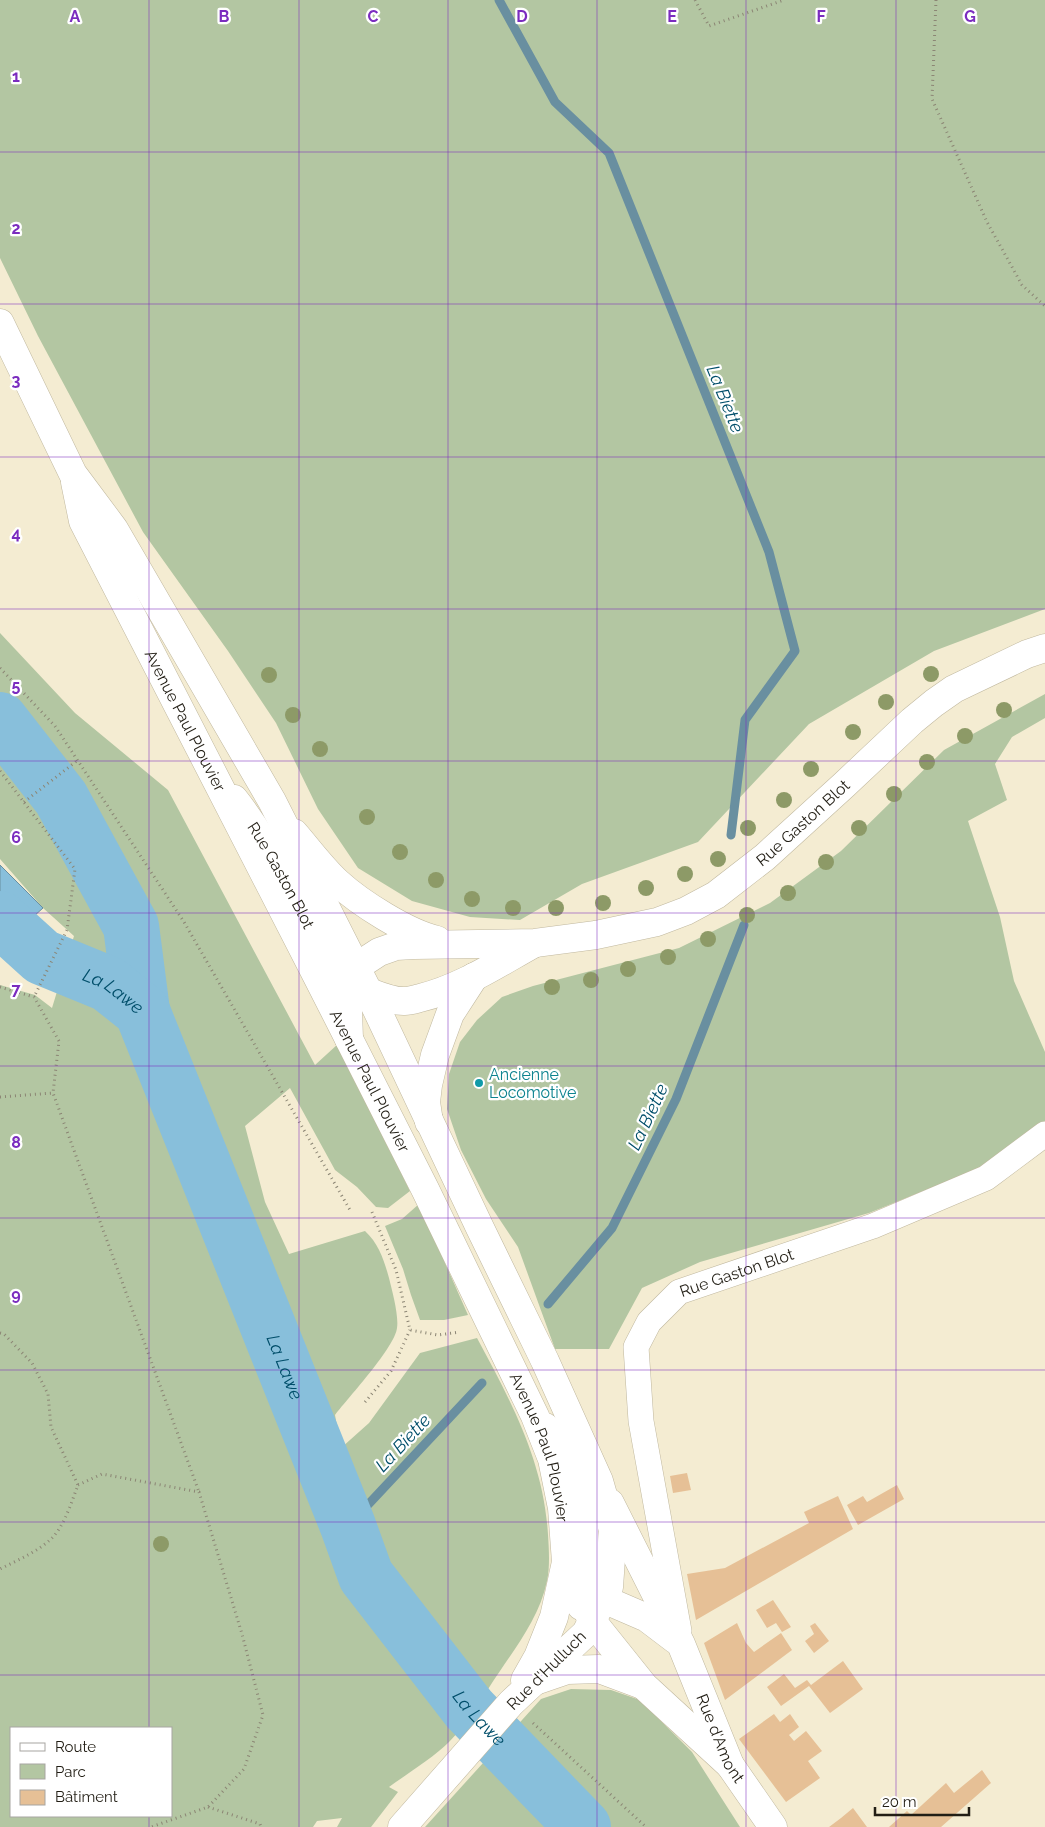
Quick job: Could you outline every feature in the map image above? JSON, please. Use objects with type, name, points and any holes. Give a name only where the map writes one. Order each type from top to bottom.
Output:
[{"type":"main road","name":"Avenue Paul Plouvier","points":[[0,323],[73,474],[114,529],[272,801],[357,980],[429,1122],[545,1361],[599,1481]]},
{"type":"main road","name":"Avenue Paul Plouvier","points":[[73,474],[83,521],[425,1189],[535,1416],[552,1459],[562,1508],[566,1562],[554,1617],[538,1657],[511,1703]]},
{"type":"main road","name":"Rue Gaston Blot","points":[[357,980],[379,952],[396,946],[453,943],[535,943],[596,935],[658,922],[686,911],[716,895],[765,857],[912,721],[934,703],[954,689],[1027,654],[1045,648]]},
{"type":"main road","name":"Rue Gaston Blot","points":[[212,771],[257,829],[319,945],[333,967],[357,980],[405,1002],[440,993],[474,977],[535,943]]},
{"type":"main road","name":"Rue Gaston Blot","points":[[272,801],[294,832],[337,882],[402,926],[425,937],[453,943]]},
{"type":"main road","name":"Rue Gaston Blot","points":[[429,1122],[426,1102],[435,1055],[450,1014],[474,977]]},
{"type":"main road","points":[[349,1039],[357,980]]},
{"type":"main road","points":[[535,1416],[555,1439],[574,1471],[582,1508],[585,1547],[582,1581],[593,1608],[644,1686],[730,1765]]},
{"type":"main road","name":"Rue d'Hulluch","points":[[402,1827],[511,1703],[586,1633],[593,1608],[609,1587],[613,1530],[599,1481]]},
{"type":"main road","name":"Rue d'Amont","points":[[599,1481],[681,1644],[730,1765],[772,1827]]},
{"type":"main road","points":[[554,1617],[593,1608],[647,1618],[681,1644]]},
{"type":"main road","points":[[535,1681],[567,1670],[599,1669],[644,1686]]},
{"type":"street","name":"Rue Gaston Blot","points":[[681,1644],[642,1421],[636,1346],[649,1322],[679,1292],[873,1226],[986,1178],[1045,1134]]},
{"type":"path","points":[[695,0],[709,26],[784,0]]},
{"type":"path","points":[[936,0],[932,99],[987,222],[1022,285],[1045,306]]},
{"type":"path","points":[[0,668],[55,726],[184,922],[350,1210]]},
{"type":"path","points":[[24,802],[78,760]]},
{"type":"path","points":[[0,771],[75,869],[67,930],[34,996]]},
{"type":"path","points":[[0,987],[34,996],[60,1041],[54,1093],[199,1492],[242,1634],[263,1715],[244,1770],[208,1807],[151,1827]]},
{"type":"path","points":[[0,1097],[54,1093]]},
{"type":"path","points":[[365,1402],[391,1371],[410,1330],[396,1270],[372,1212]]},
{"type":"path","points":[[410,1330],[438,1335],[460,1332]]},
{"type":"path","points":[[0,1333],[4,1334],[32,1363],[48,1394],[51,1427],[78,1486]]},
{"type":"path","points":[[0,1569],[26,1556],[52,1538],[68,1514],[78,1486],[102,1474],[199,1492]]},
{"type":"path","points":[[511,1703],[646,1827]]},
{"type":"path","points":[[208,1807],[260,1824],[262,1827]]},
{"type":"green space","points":[[0,0],[1045,0],[1045,609],[934,651],[809,724],[698,842],[582,884],[520,920],[470,917],[412,901],[358,868],[318,809],[276,723],[228,651],[143,532],[38,336],[0,258]]},
{"type":"green space","points":[[0,633],[75,713],[168,790],[315,1065],[338,1044],[410,1191],[388,1208],[376,1207],[357,1187],[335,1170],[290,1088],[245,1126],[265,1202],[289,1254],[365,1231],[377,1247],[387,1271],[396,1310],[397,1328],[380,1359],[335,1415],[341,1448],[369,1423],[420,1353],[477,1338],[502,1385],[533,1457],[545,1508],[549,1558],[548,1576],[544,1593],[534,1617],[463,1726],[436,1754],[389,1787],[398,1792],[371,1827],[337,1827],[342,1818],[317,1821],[313,1827],[0,1827],[0,985],[35,995],[52,1008],[74,936],[43,908],[0,859]]},
{"type":"green space","points":[[1045,694],[1045,718],[1012,737],[995,764],[1007,800],[968,821],[1000,917],[1014,981],[1045,1052],[1045,1121],[985,1166],[869,1213],[700,1262],[642,1288],[609,1349],[555,1349],[518,1247],[486,1199],[461,1150],[447,1109],[449,1074],[460,1042],[477,1020],[502,997],[533,986],[679,948],[770,903],[841,851],[944,750]]},
{"type":"green space","points":[[419,1204],[468,1315],[444,1320],[420,1320],[403,1269],[385,1226],[402,1219]]},
{"type":"green space","points":[[571,1689],[611,1690],[640,1700],[692,1752],[740,1827],[425,1827],[541,1699]]},
{"type":"water","points":[[0,865],[43,908],[15,933],[0,933]]},
{"type":"building","points":[[687,1473],[691,1490],[673,1493],[670,1476]]},
{"type":"building","points":[[897,1485],[904,1499],[858,1525],[847,1505],[863,1496],[867,1502]]},
{"type":"building","points":[[838,1496],[853,1529],[696,1620],[687,1574],[725,1568],[809,1523],[804,1512]]},
{"type":"building","points":[[773,1600],[791,1627],[782,1632],[776,1623],[767,1628],[756,1610]]},
{"type":"building","points":[[737,1623],[746,1643],[754,1652],[781,1633],[792,1650],[725,1700],[704,1643]]},
{"type":"building","points":[[815,1623],[829,1641],[814,1653],[805,1641],[814,1634],[810,1626]]},
{"type":"building","points":[[843,1661],[863,1689],[830,1713],[809,1686],[781,1706],[767,1687],[784,1674],[795,1688],[807,1680],[811,1685]]},
{"type":"building","points":[[774,1714],[780,1722],[790,1714],[799,1727],[789,1735],[794,1741],[806,1731],[822,1751],[808,1761],[820,1778],[786,1802],[739,1739]]},
{"type":"building","points":[[982,1770],[991,1783],[941,1827],[889,1827],[907,1811],[911,1815],[946,1783],[954,1793]]},
{"type":"building","points":[[853,1808],[867,1827],[829,1827],[841,1818]]},
{"type":"waterway","name":"La Biette","points":[[499,0],[555,102],[609,153],[769,552],[795,651],[745,720],[731,835]]},
{"type":"waterway","points":[[0,720],[61,798],[131,926],[142,1011]]},
{"type":"waterway","name":"La Lawe","points":[[0,919],[42,957],[108,984],[142,1011],[348,1526],[366,1576],[469,1709],[583,1827]]},
{"type":"waterway","name":"La Biette","points":[[548,1304],[612,1228],[676,1099],[744,925]]},
{"type":"waterway","name":"La Biette","points":[[348,1526],[482,1383]]},
{"type":"place","name":"Ancienne Locomotive","points":[[479,1083]]}]
